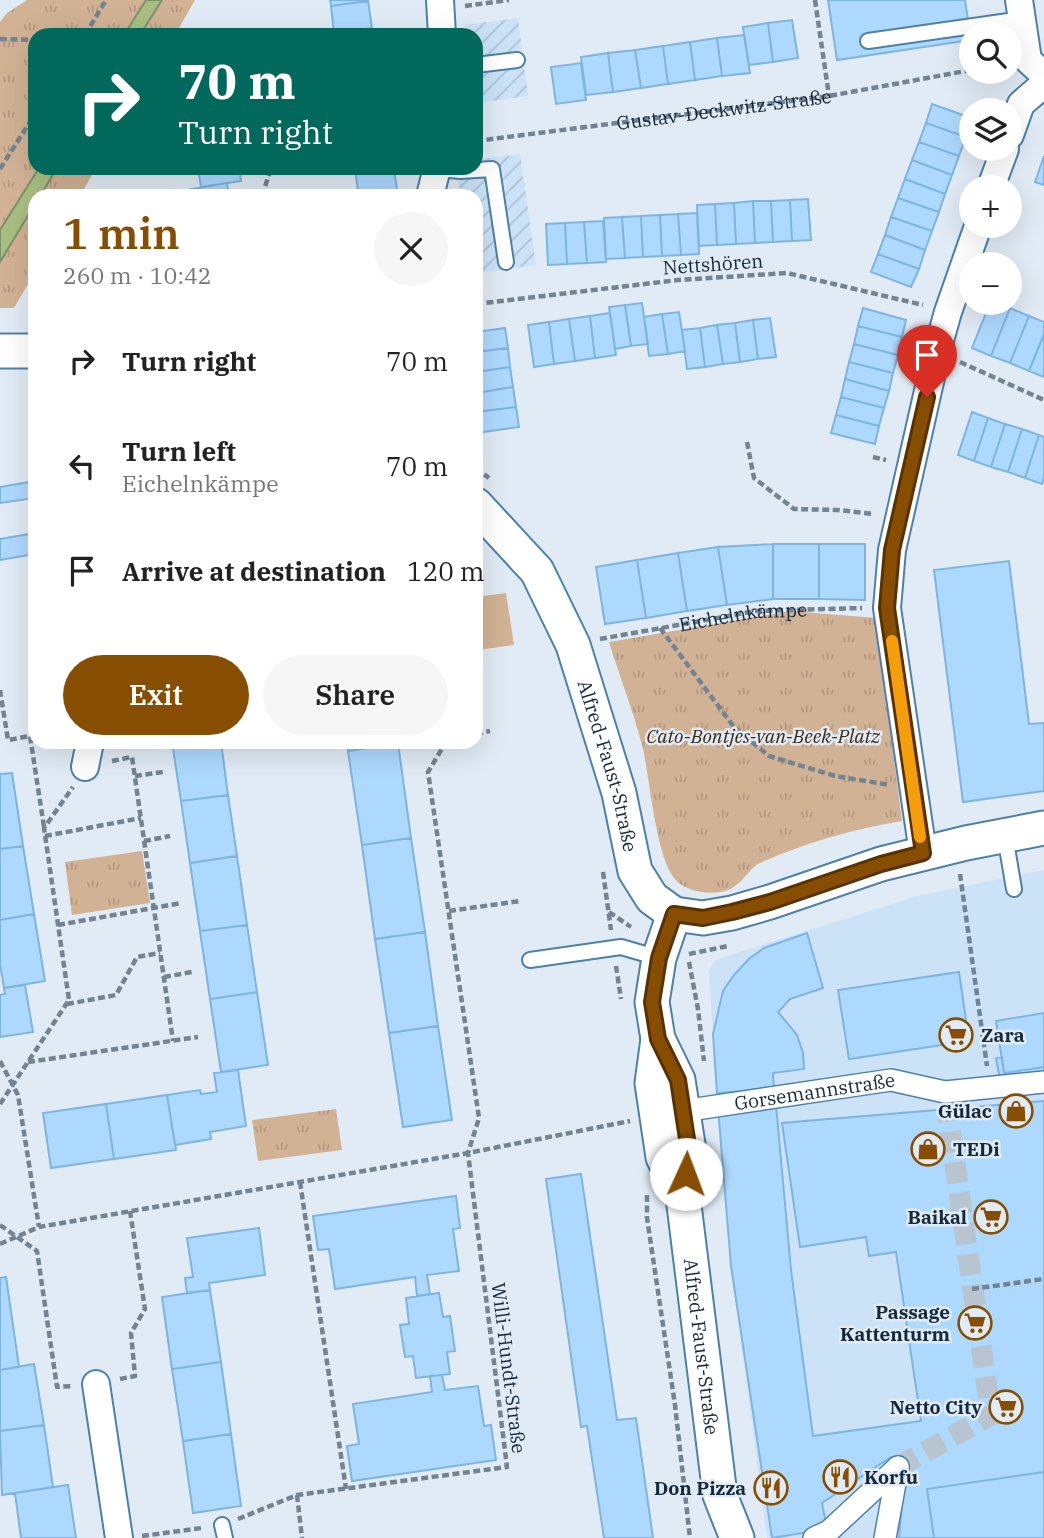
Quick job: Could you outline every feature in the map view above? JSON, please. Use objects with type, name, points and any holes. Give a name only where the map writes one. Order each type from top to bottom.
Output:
[{"type":"street","points":[[1021,10],[1028,60],[1044,75]]},
{"type":"street","points":[[1022,103],[1044,84]]},
{"type":"street","points":[[923,853],[887,608],[892,550],[937,351],[974,238]]},
{"type":"street","points":[[0,351],[28,351]]},
{"type":"street","name":"Alfred-Faust-Straße","points":[[483,513],[537,571],[573,645],[619,793],[635,871],[652,898],[674,914],[659,958],[652,1002],[658,1039],[652,1083],[670,1114],[663,1157],[683,1197],[720,1495],[737,1538]]},
{"type":"street","points":[[674,914],[703,918],[732,912],[770,902],[881,864],[1044,828]]},
{"type":"street","name":"Gorsemannstraße","points":[[670,1114],[891,1080],[946,1101],[1044,1082]]},
{"type":"street","points":[[96,1384],[119,1538]]},
{"type":"street","points":[[814,1538],[828,1531],[898,1467],[885,1538]]},
{"type":"street","name":"Alfred-Faust-Straße","points":[[714,1538],[720,1495]]},
{"type":"lane","points":[[868,41],[1021,10]]},
{"type":"lane","points":[[483,64],[517,60]]},
{"type":"lane","points":[[483,170],[492,169],[506,262]]},
{"type":"lane","points":[[1005,836],[1014,889]]},
{"type":"lane","points":[[530,960],[621,947],[659,958]]},
{"type":"path","points":[[89,28],[106,0]]},
{"type":"path","points":[[441,15],[509,0]]},
{"type":"path","points":[[815,0],[829,96]]},
{"type":"path","points":[[0,39],[28,40]]},
{"type":"path","name":"Gustav-Deckwitz-Straße","points":[[483,140],[829,96],[959,72]]},
{"type":"path","points":[[0,169],[28,125]]},
{"type":"path","name":"Nettshören","points":[[483,303],[678,280],[787,273],[948,312]]},
{"type":"path","points":[[937,351],[1044,400]]},
{"type":"path","points":[[747,442],[754,478],[794,509],[838,510],[900,517]]},
{"type":"path","name":"Eichelnkämpe","points":[[599,640],[757,611],[887,608]]},
{"type":"path","points":[[660,628],[734,727],[769,756],[835,776],[915,790]]},
{"type":"path","points":[[0,690],[8,740],[28,736]]},
{"type":"path","points":[[483,733],[490,732]]},
{"type":"path","points":[[0,1104],[69,1000],[32,749]]},
{"type":"path","name":"Willi-Hundt-Straße","points":[[131,1538],[224,1531],[297,1495],[507,1467],[468,1153],[479,1118],[428,772],[442,749]]},
{"type":"path","points":[[44,828],[63,804],[88,755],[132,757],[173,1041]]},
{"type":"path","points":[[135,776],[163,772]]},
{"type":"path","points":[[45,836],[141,818]]},
{"type":"path","points":[[144,841],[170,836]]},
{"type":"path","points":[[960,872],[983,1035]]},
{"type":"path","points":[[449,911],[520,901]]},
{"type":"path","points":[[58,925],[181,903]]},
{"type":"path","points":[[608,912],[622,1001]]},
{"type":"path","points":[[66,1004],[116,995],[137,957],[160,953]]},
{"type":"path","points":[[164,977],[192,972]]},
{"type":"path","points":[[27,1063],[198,1037]]},
{"type":"path","points":[[0,1061],[18,1095],[39,1227]]},
{"type":"path","points":[[0,1244],[39,1227],[468,1153],[670,1114]]},
{"type":"path","points":[[300,1182],[346,1489]]},
{"type":"path","points":[[648,1184],[647,1218],[675,1405],[690,1538]]},
{"type":"path","points":[[0,1225],[37,1251],[57,1387],[96,1384],[135,1376],[131,1333],[145,1309],[130,1211]]},
{"type":"path","points":[[972,1289],[1044,1279]]},
{"type":"path","points":[[297,1495],[302,1538]]},
{"type":"shaded area","points":[[146,0],[162,0],[144,28],[128,28]]},
{"type":"shaded area","points":[[518,18],[528,96],[483,102],[483,28],[466,28],[465,25]]},
{"type":"shaded area","points":[[520,154],[536,265],[483,272],[483,189],[460,189],[458,182],[462,175],[483,175],[483,159]]},
{"type":"shaded area","points":[[35,175],[53,175],[44,189],[28,189],[28,216],[0,262],[0,230]]},
{"type":"shaded area","points":[[1044,870],[1044,1538],[767,1538],[731,1266],[720,1150],[709,971],[715,960],[917,896]]},
{"type":"green space","points":[[27,0],[195,0],[179,28],[28,28],[28,175],[92,175],[84,189],[28,189],[28,284],[14,308],[0,308],[0,22],[7,13]]},
{"type":"green space","points":[[506,593],[514,645],[483,649],[483,596]]},
{"type":"green space","name":"Cato-Bontjes-van-Beek-Platz","points":[[791,611],[876,618],[902,821],[865,828],[794,849],[756,865],[738,884],[728,890],[707,893],[691,890],[674,878],[663,853],[643,749],[609,642]]},
{"type":"green space","points":[[142,851],[150,903],[72,915],[65,862]]},
{"type":"green space","points":[[336,1109],[342,1150],[258,1161],[252,1120]]},
{"type":"building","points":[[330,0],[368,0],[368,1],[331,6]]},
{"type":"building","points":[[828,0],[965,0],[968,21],[959,21],[959,42],[837,60]]},
{"type":"building","points":[[368,1],[372,28],[333,28],[331,6]]},
{"type":"building","points":[[792,20],[798,58],[773,62],[768,23]]},
{"type":"building","points":[[768,23],[773,62],[749,65],[743,27]]},
{"type":"building","points":[[744,35],[750,73],[722,76],[717,38]]},
{"type":"building","points":[[717,38],[722,76],[695,80],[690,42]]},
{"type":"building","points":[[690,42],[695,80],[668,84],[663,46]]},
{"type":"building","points":[[663,46],[668,84],[641,88],[635,50]]},
{"type":"building","points":[[635,50],[641,88],[613,92],[608,53]]},
{"type":"building","points":[[608,53],[613,92],[586,95],[581,57]]},
{"type":"building","points":[[581,63],[586,100],[556,104],[551,67]]},
{"type":"building","points":[[932,104],[959,114],[959,135],[926,123]]},
{"type":"building","points":[[926,123],[959,135],[959,156],[919,142]]},
{"type":"building","points":[[919,142],[959,156],[952,175],[912,160]]},
{"type":"building","points":[[1044,156],[1044,185],[1035,182]]},
{"type":"building","points":[[912,160],[952,175],[945,194],[905,179]]},
{"type":"building","points":[[199,175],[240,175],[241,181],[201,187]]},
{"type":"building","points":[[356,175],[395,175],[397,189],[358,189]]},
{"type":"building","points":[[905,179],[945,194],[939,212],[898,198]]},
{"type":"building","points":[[227,183],[228,189],[193,189]]},
{"type":"building","points":[[898,198],[939,212],[932,231],[891,217]]},
{"type":"building","points":[[808,199],[811,240],[792,241],[790,200]]},
{"type":"building","points":[[790,200],[792,241],[773,242],[771,201]]},
{"type":"building","points":[[753,201],[771,201],[773,242],[755,243]]},
{"type":"building","points":[[753,201],[755,243],[736,244],[734,203]]},
{"type":"building","points":[[734,203],[736,244],[717,245],[715,204]]},
{"type":"building","points":[[715,204],[717,245],[699,246],[697,205]]},
{"type":"building","points":[[697,213],[699,254],[681,255],[678,214]]},
{"type":"building","points":[[678,214],[681,255],[662,256],[660,215]]},
{"type":"building","points":[[660,215],[662,256],[643,257],[641,216]]},
{"type":"building","points":[[641,216],[643,257],[625,258],[622,217]]},
{"type":"building","points":[[622,217],[625,258],[606,259],[604,218]]},
{"type":"building","points":[[891,217],[932,231],[925,250],[885,235]]},
{"type":"building","points":[[603,221],[606,262],[587,263],[584,222]]},
{"type":"building","points":[[584,222],[587,263],[567,264],[565,223]]},
{"type":"building","points":[[565,223],[567,264],[548,265],[546,224]]},
{"type":"building","points":[[885,235],[925,250],[919,269],[878,254]]},
{"type":"building","points":[[878,254],[919,269],[911,287],[871,272]]},
{"type":"building","points":[[642,303],[648,344],[631,346],[625,305]]},
{"type":"building","points":[[625,305],[631,346],[615,349],[609,307]]},
{"type":"building","points":[[863,308],[906,320],[902,337],[858,326]]},
{"type":"building","points":[[679,312],[685,351],[668,354],[662,314]]},
{"type":"building","points":[[610,313],[616,355],[595,358],[590,316]]},
{"type":"building","points":[[1022,313],[1029,316],[1010,363],[991,356],[1007,315]]},
{"type":"building","points":[[662,314],[668,354],[649,356],[644,317]]},
{"type":"building","points":[[985,315],[1007,315],[991,356],[972,348]]},
{"type":"building","points":[[590,316],[595,358],[575,361],[569,319]]},
{"type":"building","points":[[1029,316],[1044,322],[1044,334],[1029,371],[1010,363]]},
{"type":"building","points":[[770,318],[776,357],[758,359],[753,320]]},
{"type":"building","points":[[569,319],[575,361],[554,364],[549,322]]},
{"type":"building","points":[[753,320],[758,359],[740,362],[735,323]]},
{"type":"building","points":[[549,322],[554,364],[534,367],[528,325]]},
{"type":"building","points":[[735,323],[740,362],[723,364],[717,325]]},
{"type":"building","points":[[717,325],[723,364],[705,367],[700,328]]},
{"type":"building","points":[[858,326],[902,337],[898,355],[854,344]]},
{"type":"building","points":[[505,328],[508,348],[483,351],[483,331]]},
{"type":"building","points":[[700,328],[705,367],[687,369],[682,330]]},
{"type":"building","points":[[1044,334],[1044,377],[1029,371]]},
{"type":"building","points":[[854,344],[898,355],[893,373],[849,362]]},
{"type":"building","points":[[508,348],[510,367],[483,371],[483,351]]},
{"type":"building","points":[[849,362],[893,373],[889,391],[845,379]]},
{"type":"building","points":[[510,367],[513,387],[483,392],[483,371]]},
{"type":"building","points":[[845,379],[889,391],[884,408],[841,397]]},
{"type":"building","points":[[513,387],[516,407],[483,411],[483,392]]},
{"type":"building","points":[[841,397],[884,408],[879,426],[836,415]]},
{"type":"building","points":[[516,407],[519,427],[483,432],[483,411]]},
{"type":"building","points":[[972,412],[988,418],[974,461],[958,455]]},
{"type":"building","points":[[836,415],[879,426],[875,444],[831,433]]},
{"type":"building","points":[[988,418],[1005,424],[991,467],[974,461]]},
{"type":"building","points":[[1005,424],[1022,429],[1008,472],[991,467]]},
{"type":"building","points":[[1022,429],[1039,435],[1025,478],[1008,472]]},
{"type":"building","points":[[1039,435],[1044,437],[1042,484],[1025,478]]},
{"type":"building","points":[[28,482],[28,499],[0,503],[0,487]]},
{"type":"building","points":[[28,534],[28,555],[0,560],[0,539]]},
{"type":"building","points":[[773,544],[819,544],[819,599],[773,599]]},
{"type":"building","points":[[773,544],[773,599],[727,605],[718,547]]},
{"type":"building","points":[[819,544],[865,544],[865,600],[819,599]]},
{"type":"building","points":[[718,547],[727,605],[687,611],[678,553]]},
{"type":"building","points":[[678,553],[687,611],[646,618],[637,560]]},
{"type":"building","points":[[637,560],[646,618],[605,624],[596,567]]},
{"type":"building","points":[[1009,561],[1029,724],[1044,723],[1044,791],[963,802],[934,570]]},
{"type":"building","points":[[173,749],[222,749],[228,795],[181,801]]},
{"type":"building","points":[[399,749],[411,838],[362,845],[348,751]]},
{"type":"building","points":[[12,773],[23,846],[0,849],[0,774]]},
{"type":"building","points":[[228,795],[237,856],[190,863],[181,801]]},
{"type":"building","points":[[411,838],[425,932],[375,939],[362,845]]},
{"type":"building","points":[[23,846],[34,914],[0,920],[0,849]]},
{"type":"building","points":[[237,856],[247,925],[200,931],[190,863]]},
{"type":"building","points":[[34,914],[45,981],[4,988],[0,964],[0,920]]},
{"type":"building","points":[[247,925],[257,992],[210,999],[200,931]]},
{"type":"building","points":[[425,932],[438,1026],[389,1033],[375,939]]},
{"type":"building","points":[[807,933],[823,988],[790,999],[778,1012],[797,1035],[803,1053],[804,1069],[773,1073],[774,1089],[717,1093],[713,1034],[723,991],[749,959],[764,948]]},
{"type":"building","points":[[959,972],[969,1041],[849,1059],[838,990]]},
{"type":"building","points":[[25,985],[33,1032],[0,1037],[0,995],[5,994],[4,988]]},
{"type":"building","points":[[257,992],[268,1065],[221,1072],[210,999]]},
{"type":"building","points":[[1044,1013],[1044,1067],[1004,1073],[996,1021]]},
{"type":"building","points":[[438,1026],[452,1120],[403,1127],[389,1033]]},
{"type":"building","points":[[1002,1057],[1004,1073],[1044,1067],[1044,1073],[1000,1080],[996,1058]]},
{"type":"building","points":[[238,1070],[246,1126],[210,1132],[211,1139],[175,1145],[167,1095],[200,1090],[201,1094],[217,1092],[214,1073]]},
{"type":"building","points":[[167,1095],[176,1150],[114,1159],[106,1104]]},
{"type":"building","name":"Passage Kattenturm","points":[[1044,1101],[1044,1472],[927,1489],[934,1538],[899,1538],[904,1478],[891,1457],[822,1503],[827,1529],[772,1538],[731,1266],[718,1107],[776,1105],[791,1270],[813,1436],[921,1421],[896,1252],[869,1256],[866,1237],[800,1247],[782,1123]]},
{"type":"building","points":[[106,1104],[114,1159],[51,1168],[43,1113]]},
{"type":"building","points":[[581,1174],[617,1420],[636,1418],[653,1538],[604,1538],[587,1426],[581,1427],[546,1179]]},
{"type":"building","points":[[456,1196],[460,1228],[453,1229],[459,1271],[427,1275],[430,1294],[417,1296],[415,1277],[335,1289],[329,1249],[318,1250],[313,1216]]},
{"type":"building","points":[[259,1228],[265,1275],[209,1283],[210,1290],[187,1293],[185,1278],[193,1277],[187,1238]]},
{"type":"building","points":[[6,1277],[19,1367],[0,1370],[0,1278]]},
{"type":"building","points":[[210,1290],[221,1362],[172,1369],[162,1297]]},
{"type":"building","points":[[439,1293],[443,1317],[450,1316],[455,1351],[447,1352],[450,1374],[416,1378],[413,1356],[405,1357],[400,1325],[409,1324],[406,1298]]},
{"type":"building","points":[[221,1362],[231,1434],[183,1441],[172,1369]]},
{"type":"building","points":[[34,1364],[44,1425],[0,1431],[0,1370]]},
{"type":"building","points":[[442,1375],[445,1390],[478,1386],[484,1426],[491,1425],[496,1460],[352,1481],[347,1446],[359,1444],[353,1404],[432,1392],[430,1376]]},
{"type":"building","points":[[44,1425],[53,1487],[2,1495],[0,1431]]},
{"type":"building","points":[[231,1434],[241,1506],[193,1513],[183,1441]]},
{"type":"building","points":[[1044,1472],[1044,1538],[934,1538],[927,1489]]},
{"type":"building","points":[[68,1485],[76,1538],[21,1538],[15,1493]]},
{"type":"tunnel","points":[[898,1467],[991,1415],[947,1109]]},
{"type":"slow traffic","points":[[892,641],[920,837]]},
{"type":"place","name":"Zara","points":[[956,1035]]},
{"type":"place","name":"Gülac","points":[[1016,1111]]},
{"type":"place","name":"TEDi","points":[[928,1149]]},
{"type":"place","name":"Baikal","points":[[991,1217]]},
{"type":"place","name":"Passage Kattenturm","points":[[975,1323]]},
{"type":"place","name":"Netto City","points":[[1006,1407]]},
{"type":"place","name":"Korfu","points":[[840,1477]]},
{"type":"place","name":"Don Pizza","points":[[771,1488]]},
{"type":"route","points":[[686,1174],[689,1152],[678,1080],[658,1039],[652,1002],[659,958],[674,914],[703,918],[732,912],[923,853],[887,608],[892,550],[927,397]]}]
